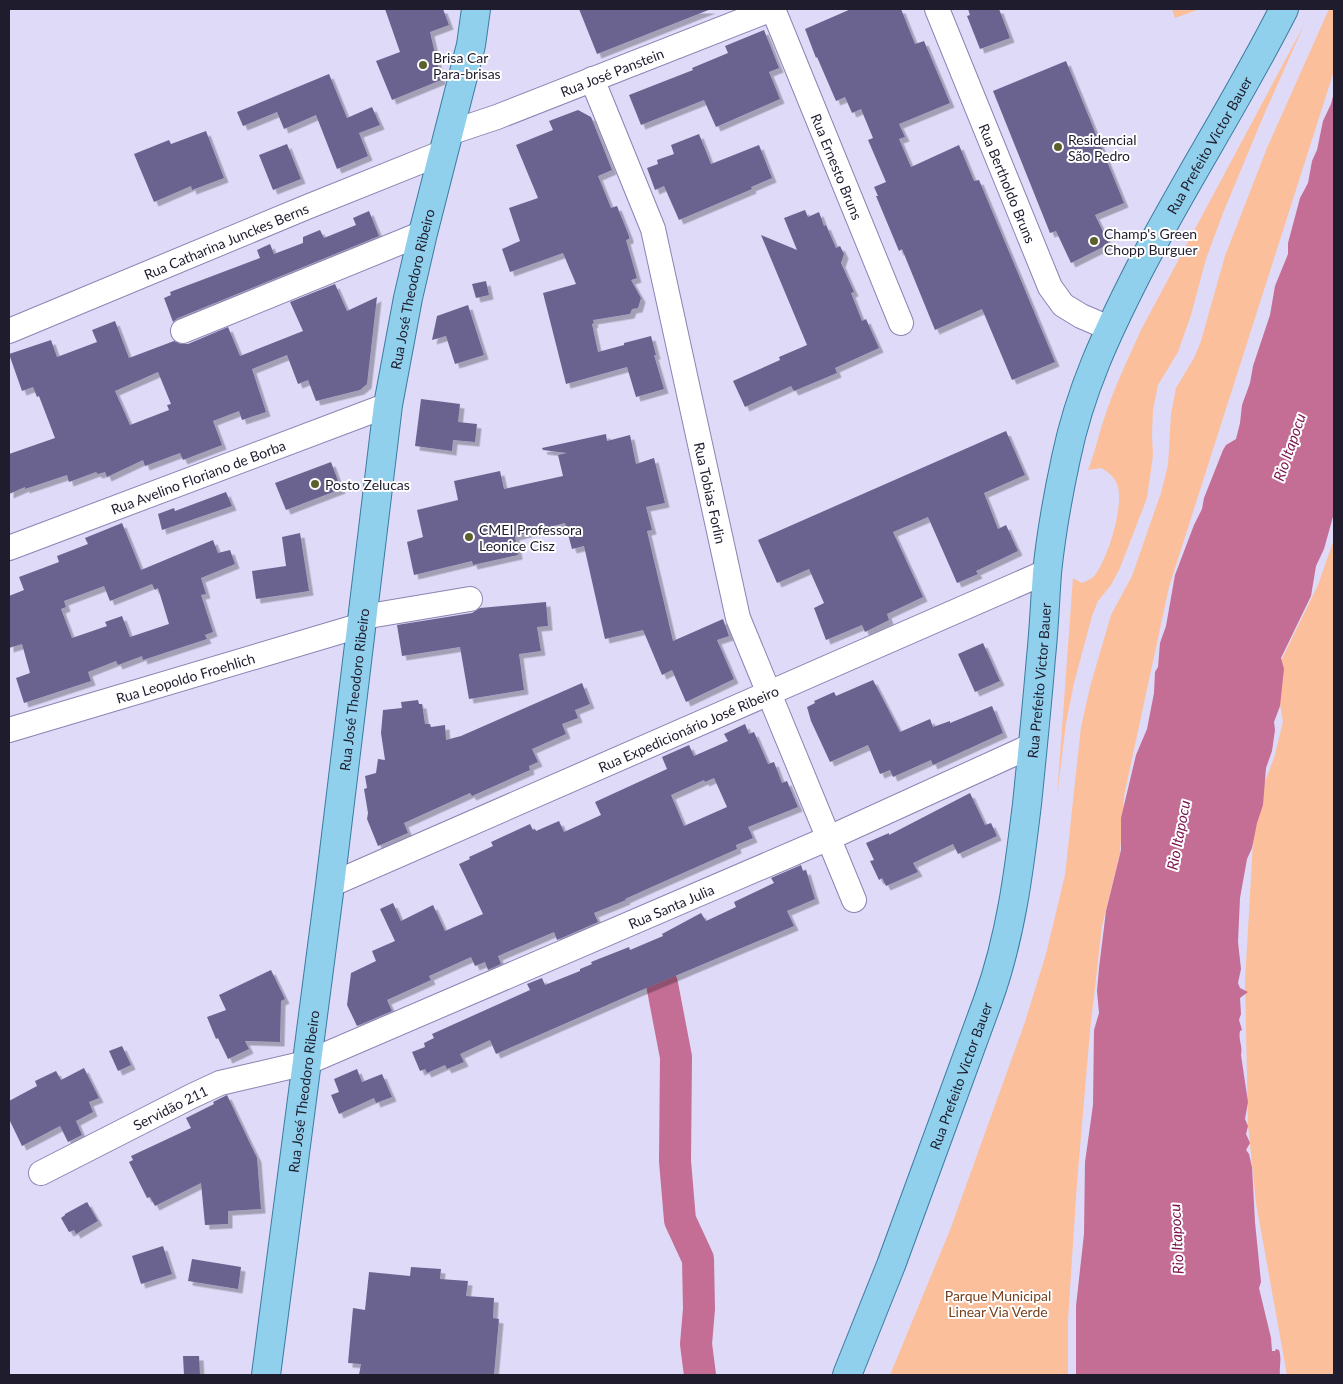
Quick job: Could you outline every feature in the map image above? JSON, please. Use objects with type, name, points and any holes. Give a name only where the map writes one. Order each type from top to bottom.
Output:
[{"type":"main road","name":"Rua José Theodoro Ribeiro","points":[[266,1375],[330,884],[388,405],[408,298],[471,45],[476,9]]},
{"type":"main road","name":"Rua Prefeito Victor Bauer","points":[[847,1375],[891,1265],[996,978],[1016,894],[1033,745],[1048,571],[1066,459],[1090,372],[1109,328],[1165,220],[1264,48],[1284,9]]},
{"type":"street","name":"Rua José Panstein","points":[[447,143],[498,117],[773,9]]},
{"type":"street","name":"Rua Ernesto Bruns","points":[[773,9],[901,323]]},
{"type":"street","name":"Rua Bertholdo Bruns","points":[[937,9],[1050,287],[1063,305],[1081,316],[1109,328]]},
{"type":"street","name":"Rua Tobias Forlin","points":[[592,79],[653,229],[738,618],[854,900]]},
{"type":"street","name":"Rua Catharina Junckes Berns","points":[[9,331],[307,206],[447,143]]},
{"type":"street","points":[[183,331],[423,233]]},
{"type":"street","name":"Rua Avelino Floriano de Borba","points":[[9,548],[388,405]]},
{"type":"street","name":"Rua Expedicionário José Ribeiro","points":[[330,884],[1048,571]]},
{"type":"street","name":"Rua Leopoldo Froehlich","points":[[9,730],[363,621],[470,599]]},
{"type":"street","name":"Rua Santa Julia","points":[[306,1063],[829,838],[1033,745]]},
{"type":"street","name":"Servidão 211","points":[[41,1173],[220,1083],[306,1063]]},
{"type":"green space","points":[[1172,9],[1200,9],[1175,18]]},
{"type":"green space","name":"Parque Municipal Linear Via Verde","points":[[1329,9],[1334,9],[1334,71],[1169,587],[1124,796],[1120,853],[1102,926],[1090,1031],[1068,1320],[1068,1375],[890,1375],[950,1230],[1025,1022],[1046,954],[1065,875],[1081,727],[1090,687],[1111,615],[1132,576],[1161,493],[1168,465],[1171,414],[1176,388],[1194,358],[1201,341],[1225,256],[1267,148]]},
{"type":"green space","points":[[1304,25],[1223,213],[1206,259],[1191,315],[1178,352],[1158,385],[1153,410],[1153,455],[1147,498],[1120,568],[1111,585],[1098,601],[1092,616],[1074,683],[1066,723],[1057,797],[1073,578],[1082,583],[1094,576],[1100,567],[1114,531],[1119,504],[1117,484],[1112,476],[1101,468],[1088,470],[1102,425],[1141,330]]},
{"type":"green space","points":[[1334,539],[1334,1375],[1287,1375],[1256,1203],[1248,1125],[1245,981],[1255,808],[1274,758],[1283,722],[1275,673],[1318,585]]},
{"type":"water","name":"Rio Itapocu","points":[[1334,92],[1334,513],[1324,549],[1316,566],[1311,596],[1281,658],[1284,669],[1280,706],[1274,722],[1275,730],[1272,751],[1266,768],[1263,805],[1252,848],[1247,859],[1240,898],[1238,942],[1241,969],[1238,983],[1240,988],[1248,992],[1240,998],[1241,1014],[1239,1020],[1242,1030],[1240,1031],[1241,1055],[1248,1102],[1245,1119],[1248,1126],[1246,1134],[1250,1143],[1246,1150],[1252,1167],[1261,1282],[1259,1288],[1271,1338],[1272,1351],[1276,1349],[1280,1353],[1280,1375],[1076,1375],[1076,1306],[1084,1234],[1085,1162],[1093,1105],[1094,1030],[1099,1013],[1097,991],[1106,911],[1121,850],[1121,818],[1136,755],[1147,729],[1154,693],[1155,672],[1158,667],[1160,643],[1166,626],[1175,575],[1202,509],[1204,498],[1223,450],[1226,445],[1236,439],[1242,405],[1270,315],[1275,286],[1288,254],[1288,243],[1300,198],[1308,183],[1323,121]]},
{"type":"building","points":[[385,9],[443,9],[449,25],[430,32],[441,80],[392,100],[376,61],[400,52]]},
{"type":"building","points":[[579,9],[711,9],[597,54]]},
{"type":"building","points":[[851,9],[901,9],[915,44],[924,41],[950,103],[899,124],[905,137],[899,139],[911,167],[959,145],[974,181],[979,180],[1055,362],[1012,380],[982,309],[935,330],[902,249],[899,251],[876,196],[878,196],[874,187],[886,182],[868,140],[873,138],[861,109],[852,113],[845,97],[836,101],[805,29]]},
{"type":"building","points":[[968,9],[999,9],[1010,38],[980,49],[967,16],[970,15]]},
{"type":"building","points":[[764,30],[779,68],[769,72],[780,99],[716,127],[704,100],[641,125],[629,95],[693,70],[692,68],[728,53],[725,46]]},
{"type":"building","name":"Residencial São Pedro","points":[[1066,61],[1124,203],[1095,215],[1109,244],[1071,263],[1056,231],[1050,233],[993,91]]},
{"type":"building","points":[[329,74],[347,118],[372,107],[380,125],[359,133],[368,156],[337,169],[316,115],[284,129],[277,112],[243,126],[237,112]]},
{"type":"building","points":[[578,110],[591,117],[612,170],[598,176],[611,208],[617,206],[629,236],[629,239],[626,240],[637,278],[631,280],[641,298],[638,308],[632,309],[630,314],[593,320],[594,323],[592,324],[598,352],[651,336],[656,355],[654,355],[664,389],[636,397],[627,367],[566,384],[543,293],[576,284],[563,253],[510,272],[502,249],[520,241],[509,208],[538,198],[516,145],[553,130],[549,121]]},
{"type":"building","points":[[206,131],[224,178],[192,190],[191,186],[154,202],[134,154],[169,140],[171,144]]},
{"type":"building","points":[[699,134],[711,164],[759,145],[772,178],[751,187],[752,189],[679,220],[664,186],[655,190],[647,168],[658,164],[657,160],[674,154],[671,145]]},
{"type":"building","points":[[287,144],[301,179],[273,190],[259,155]]},
{"type":"building","points":[[805,210],[808,217],[819,212],[836,248],[840,246],[844,254],[841,263],[854,292],[851,293],[862,321],[866,319],[879,348],[835,368],[837,373],[794,391],[791,386],[745,407],[733,381],[780,360],[779,357],[807,345],[761,235],[797,250],[784,218]]},
{"type":"building","points":[[369,211],[379,236],[178,318],[173,322],[164,298],[171,295],[170,292],[260,258],[257,250],[270,244],[274,254],[303,243],[303,237],[320,230],[324,238],[356,225],[353,218]]},
{"type":"building","points":[[486,281],[489,295],[476,298],[472,284]]},
{"type":"building","points":[[335,284],[347,311],[377,297],[367,384],[360,390],[316,401],[308,380],[298,384],[287,355],[252,369],[266,412],[242,420],[239,411],[213,421],[222,445],[183,460],[180,453],[145,466],[143,460],[107,477],[105,472],[98,474],[96,472],[69,482],[67,475],[25,489],[25,487],[9,494],[9,454],[55,438],[39,396],[37,397],[33,387],[22,391],[9,354],[51,340],[57,357],[97,342],[92,330],[115,321],[129,358],[174,341],[188,344],[228,327],[240,356],[303,331],[290,302]],"holes":[[[158,372],[171,404],[167,405],[169,410],[130,425],[115,391]]]},
{"type":"building","points":[[468,305],[484,355],[455,364],[446,336],[432,340],[437,316]]},
{"type":"building","points":[[421,399],[460,404],[458,422],[477,424],[475,442],[453,440],[452,451],[415,446]]},
{"type":"building","points":[[1006,431],[1025,475],[984,493],[998,529],[1006,525],[1018,551],[976,571],[978,574],[957,583],[928,517],[893,532],[923,597],[887,614],[889,620],[865,632],[862,625],[826,640],[814,608],[824,603],[809,569],[777,583],[758,540]]},
{"type":"building","name":"CMEI Professora Leonice Cisz","points":[[606,434],[607,441],[630,435],[636,464],[654,458],[665,503],[646,507],[652,530],[647,531],[673,641],[723,619],[729,636],[717,640],[734,679],[686,702],[672,670],[662,675],[643,630],[605,639],[584,546],[572,549],[565,523],[515,536],[518,555],[473,565],[472,561],[414,575],[407,542],[423,537],[417,510],[458,500],[454,481],[500,471],[504,489],[563,476],[558,455],[567,453],[543,450],[542,448]]},
{"type":"building","name":"Posto Zelucas","points":[[331,462],[341,489],[286,510],[275,483]]},
{"type":"building","points":[[226,492],[232,506],[162,530],[158,514],[174,508],[175,511]]},
{"type":"building","points":[[122,523],[141,570],[213,540],[218,553],[230,550],[235,564],[201,578],[206,594],[201,595],[213,632],[205,635],[207,639],[143,660],[142,656],[118,665],[116,661],[88,672],[91,681],[24,703],[16,678],[30,673],[22,644],[9,648],[9,596],[24,590],[19,577],[59,562],[57,556],[88,544],[85,538]],"holes":[[[152,584],[155,590],[158,588],[169,624],[130,637],[122,616],[105,622],[107,626],[72,638],[61,609],[66,607],[64,601],[104,586],[110,601]]]},
{"type":"building","points":[[300,533],[309,591],[256,599],[252,571],[286,566],[282,537]]},
{"type":"building","points":[[546,602],[548,626],[537,627],[541,651],[519,654],[524,690],[469,699],[460,647],[402,656],[397,625],[472,613],[480,608]]},
{"type":"building","points":[[983,643],[1000,681],[975,692],[958,654]]},
{"type":"building","points":[[873,680],[900,732],[930,719],[933,727],[950,721],[950,723],[992,706],[1003,733],[933,765],[931,760],[893,777],[890,770],[880,774],[868,745],[830,762],[811,721],[807,707],[815,703],[814,701],[834,692],[836,696]]},
{"type":"building","points":[[582,683],[590,704],[575,710],[578,718],[562,724],[566,734],[532,749],[538,762],[529,766],[530,770],[472,796],[470,793],[404,823],[408,833],[378,846],[367,819],[368,813],[364,789],[367,788],[365,776],[376,773],[378,759],[385,760],[381,733],[383,710],[402,708],[401,702],[418,700],[419,704],[422,704],[425,724],[430,724],[431,727],[445,725],[446,740],[461,736]]},
{"type":"building","points":[[745,724],[749,734],[754,732],[768,764],[774,762],[782,783],[787,781],[798,807],[748,827],[753,838],[736,845],[737,849],[594,913],[598,922],[557,940],[554,932],[498,956],[501,964],[488,970],[485,962],[475,966],[471,957],[429,976],[431,980],[387,1000],[392,1011],[357,1026],[347,1005],[351,973],[376,961],[372,951],[395,941],[380,909],[393,903],[401,921],[433,905],[445,931],[483,914],[459,864],[470,859],[469,857],[493,846],[491,842],[530,824],[533,830],[535,829],[536,831],[559,821],[564,832],[601,815],[595,802],[667,769],[662,757],[689,745],[694,756],[728,741],[724,734]],"holes":[[[714,778],[727,807],[684,826],[671,795],[704,780],[705,782]]]},
{"type":"building","points":[[970,793],[985,825],[991,823],[997,836],[958,854],[953,844],[913,863],[918,872],[886,886],[882,878],[879,880],[870,861],[874,860],[866,843],[889,833],[889,835]]},
{"type":"building","points":[[801,865],[803,871],[806,870],[815,899],[787,911],[794,926],[496,1054],[490,1040],[460,1054],[464,1062],[447,1069],[445,1065],[427,1073],[425,1069],[420,1071],[412,1052],[425,1047],[424,1043],[434,1038],[432,1034],[530,990],[527,984],[542,978],[545,985],[580,971],[580,969],[592,964],[591,962],[629,947],[630,950],[663,936],[662,934],[701,913],[706,921],[736,907],[734,902],[774,883],[771,878]]},
{"type":"building","points":[[271,970],[285,999],[281,1001],[280,1042],[245,1041],[249,1049],[228,1059],[218,1038],[216,1039],[207,1017],[226,1010],[219,995]]},
{"type":"building","points":[[122,1046],[131,1065],[118,1071],[109,1051]]},
{"type":"building","points":[[84,1068],[99,1098],[89,1102],[93,1112],[76,1121],[82,1135],[68,1142],[60,1126],[22,1146],[9,1119],[9,1101],[37,1086],[35,1081],[56,1071],[61,1080]]},
{"type":"building","points":[[357,1069],[362,1082],[382,1074],[392,1097],[376,1103],[374,1098],[339,1114],[331,1095],[339,1092],[334,1079]]},
{"type":"building","points":[[227,1095],[257,1158],[261,1209],[228,1211],[228,1224],[205,1225],[201,1183],[155,1206],[150,1197],[147,1198],[129,1162],[133,1160],[131,1156],[191,1128],[186,1118]]},
{"type":"building","points":[[87,1202],[98,1221],[76,1234],[74,1230],[69,1232],[61,1218]]},
{"type":"building","points":[[163,1246],[172,1274],[141,1284],[132,1256]]},
{"type":"building","points":[[192,1259],[241,1267],[238,1289],[188,1281]]},
{"type":"building","points":[[411,1267],[441,1269],[440,1279],[468,1281],[466,1296],[494,1298],[493,1318],[499,1319],[494,1375],[359,1375],[361,1364],[348,1363],[353,1308],[365,1310],[369,1272],[410,1276]]},
{"type":"building","points":[[183,1356],[199,1356],[200,1375],[184,1375]]},
{"type":"waterway","points":[[662,984],[676,1057],[675,1161],[680,1220],[698,1259],[699,1309],[696,1344],[700,1375]]},
{"type":"place","name":"Brisa Car Para-brisas","points":[[423,65]]},
{"type":"place","name":"Residencial São Pedro","points":[[1058,147]]},
{"type":"place","name":"Champ's Green Chopp Burguer","points":[[1094,241]]},
{"type":"place","name":"Posto Zelucas","points":[[315,484]]},
{"type":"place","name":"CMEI Professora Leonice Cisz","points":[[469,537]]}]
